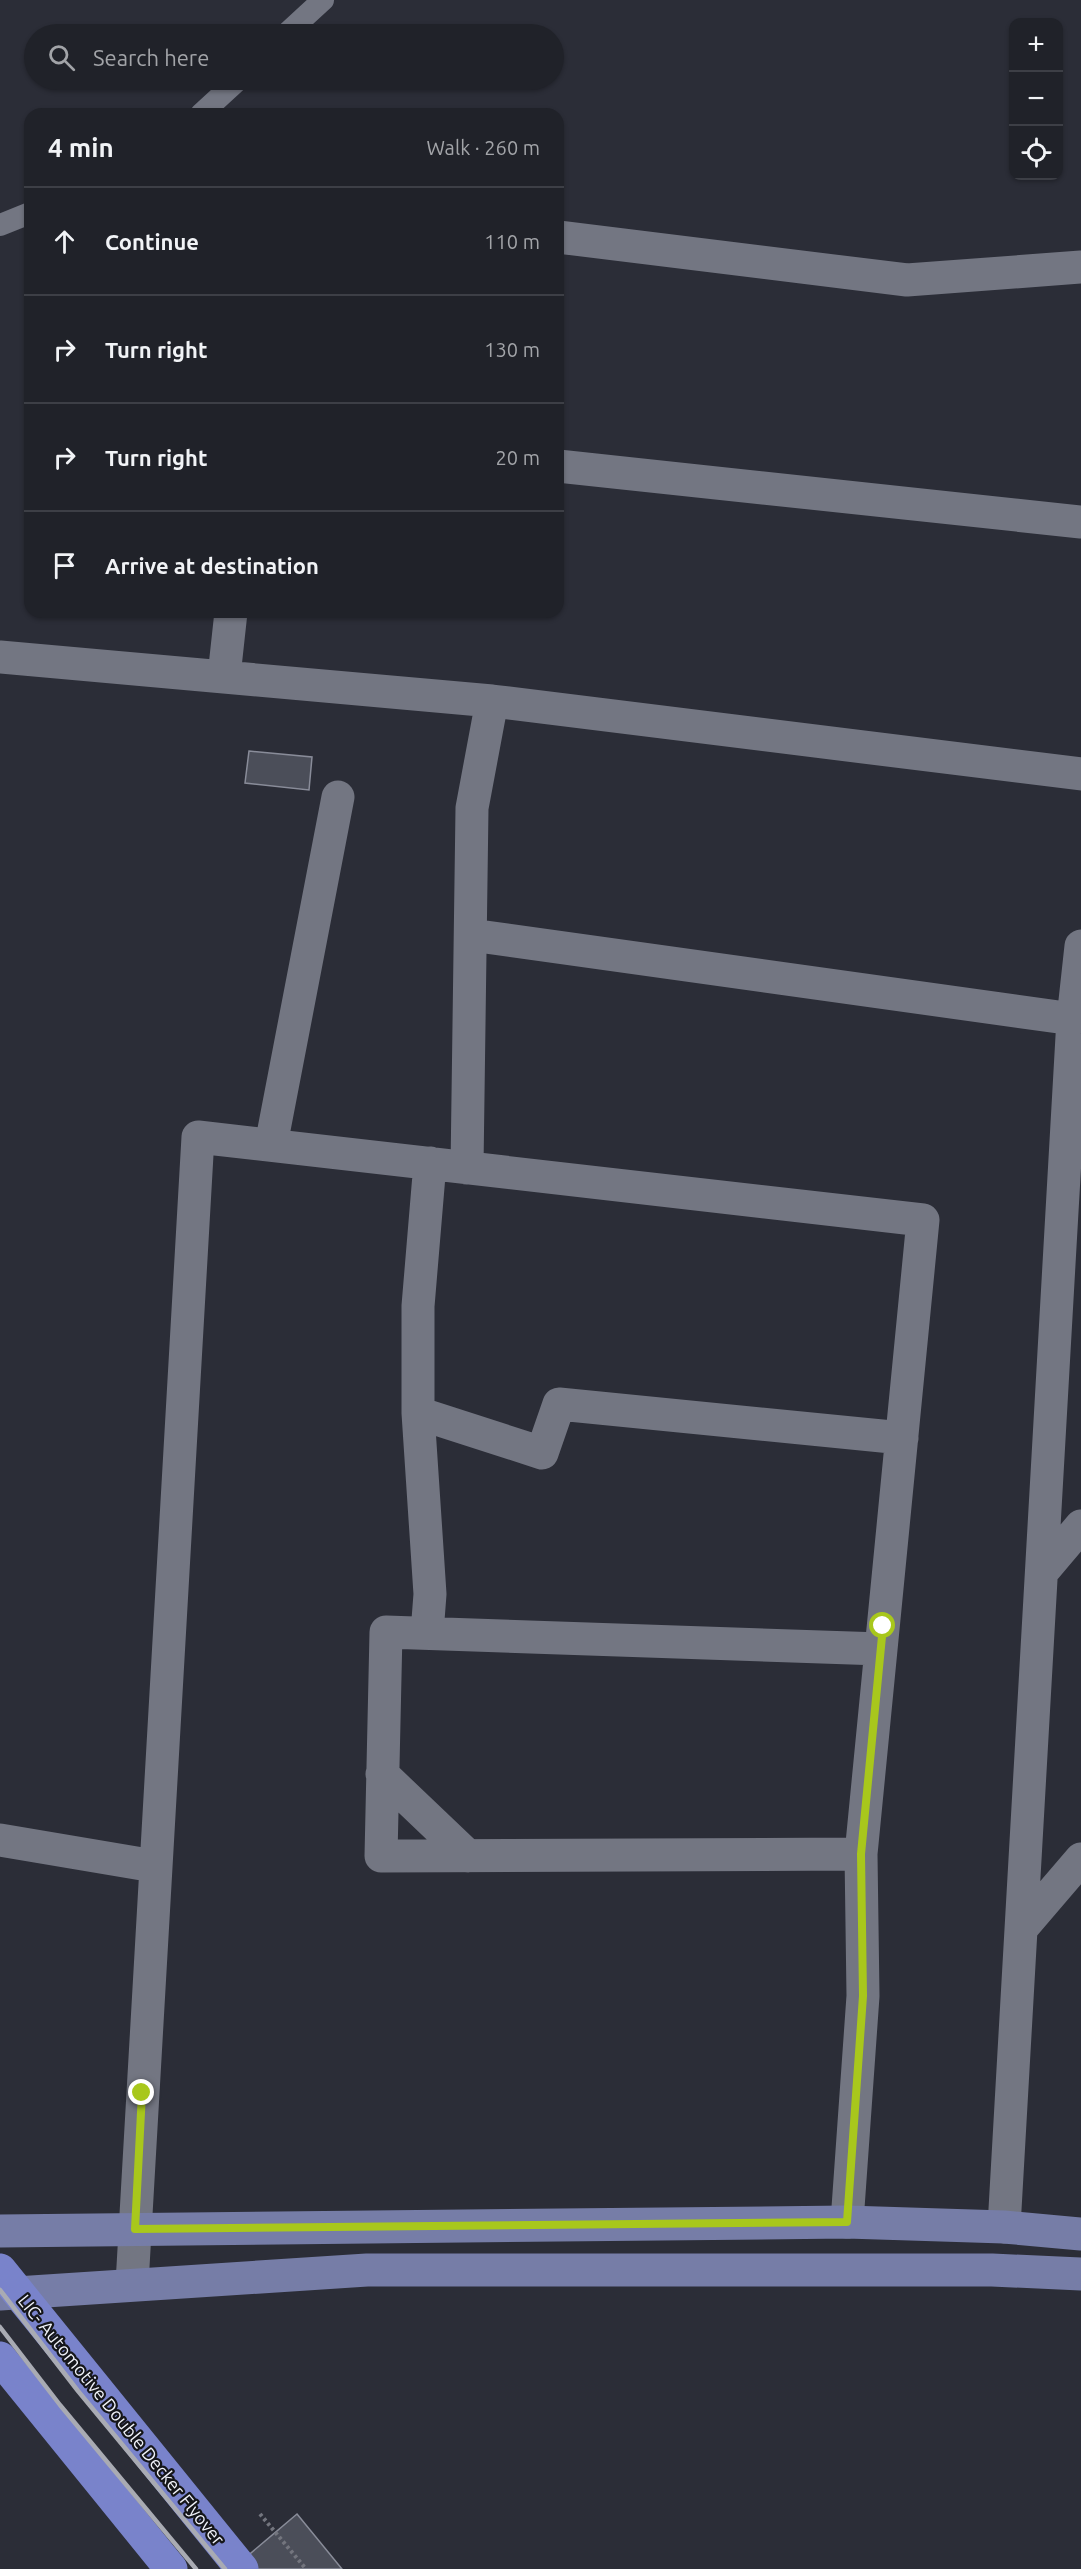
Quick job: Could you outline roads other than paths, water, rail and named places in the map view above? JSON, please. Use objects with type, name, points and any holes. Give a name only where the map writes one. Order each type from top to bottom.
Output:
[{"type":"main road","name":"LIC- Automotive Double Decker Flyover","points":[[0,2270],[243,2569]]},
{"type":"main road","points":[[0,2358],[171,2569]]},
{"type":"street","points":[[564,238],[907,280],[1081,267]]},
{"type":"street","points":[[564,467],[1081,522]]},
{"type":"street","points":[[224,676],[230,618]]},
{"type":"street","points":[[0,657],[492,701],[1081,774]]},
{"type":"street","points":[[467,1168],[472,808],[492,701]]},
{"type":"street","points":[[271,1145],[338,797]]},
{"type":"street","points":[[471,935],[1072,1019]]},
{"type":"street","points":[[1004,2271],[1004,2227],[1042,1572],[1072,1186],[1072,1019],[1081,946]]},
{"type":"street","points":[[132,2284],[154,1866],[198,1137],[922,1220],[861,1854],[863,1996],[847,2222]]},
{"type":"street","points":[[427,1633],[430,1594],[418,1413],[418,1306],[430,1163]]},
{"type":"street","points":[[418,1413],[542,1453],[559,1404],[902,1438]]},
{"type":"street","points":[[1042,1572],[1081,1526]]},
{"type":"street","points":[[861,1854],[381,1856],[387,1632],[881,1649]]},
{"type":"street","points":[[382,1774],[468,1856]]},
{"type":"street","points":[[0,1840],[154,1866]]},
{"type":"street","points":[[1021,1929],[1081,1859]]},
{"type":"street","points":[[0,2231],[847,2222],[1004,2227],[1081,2234]]},
{"type":"street","points":[[0,2247],[259,2569]]},
{"type":"street","points":[[0,2294],[367,2270],[1004,2271],[1081,2274]]},
{"type":"street","points":[[0,2384],[150,2569]]},
{"type":"lane","points":[[297,24],[323,0]]},
{"type":"lane","points":[[208,108],[227,90]]},
{"type":"lane","points":[[0,225],[24,215]]},
{"type":"railway","points":[[0,2290],[78,2391],[225,2569]]},
{"type":"railway","points":[[0,2327],[60,2405],[196,2569]]}]
